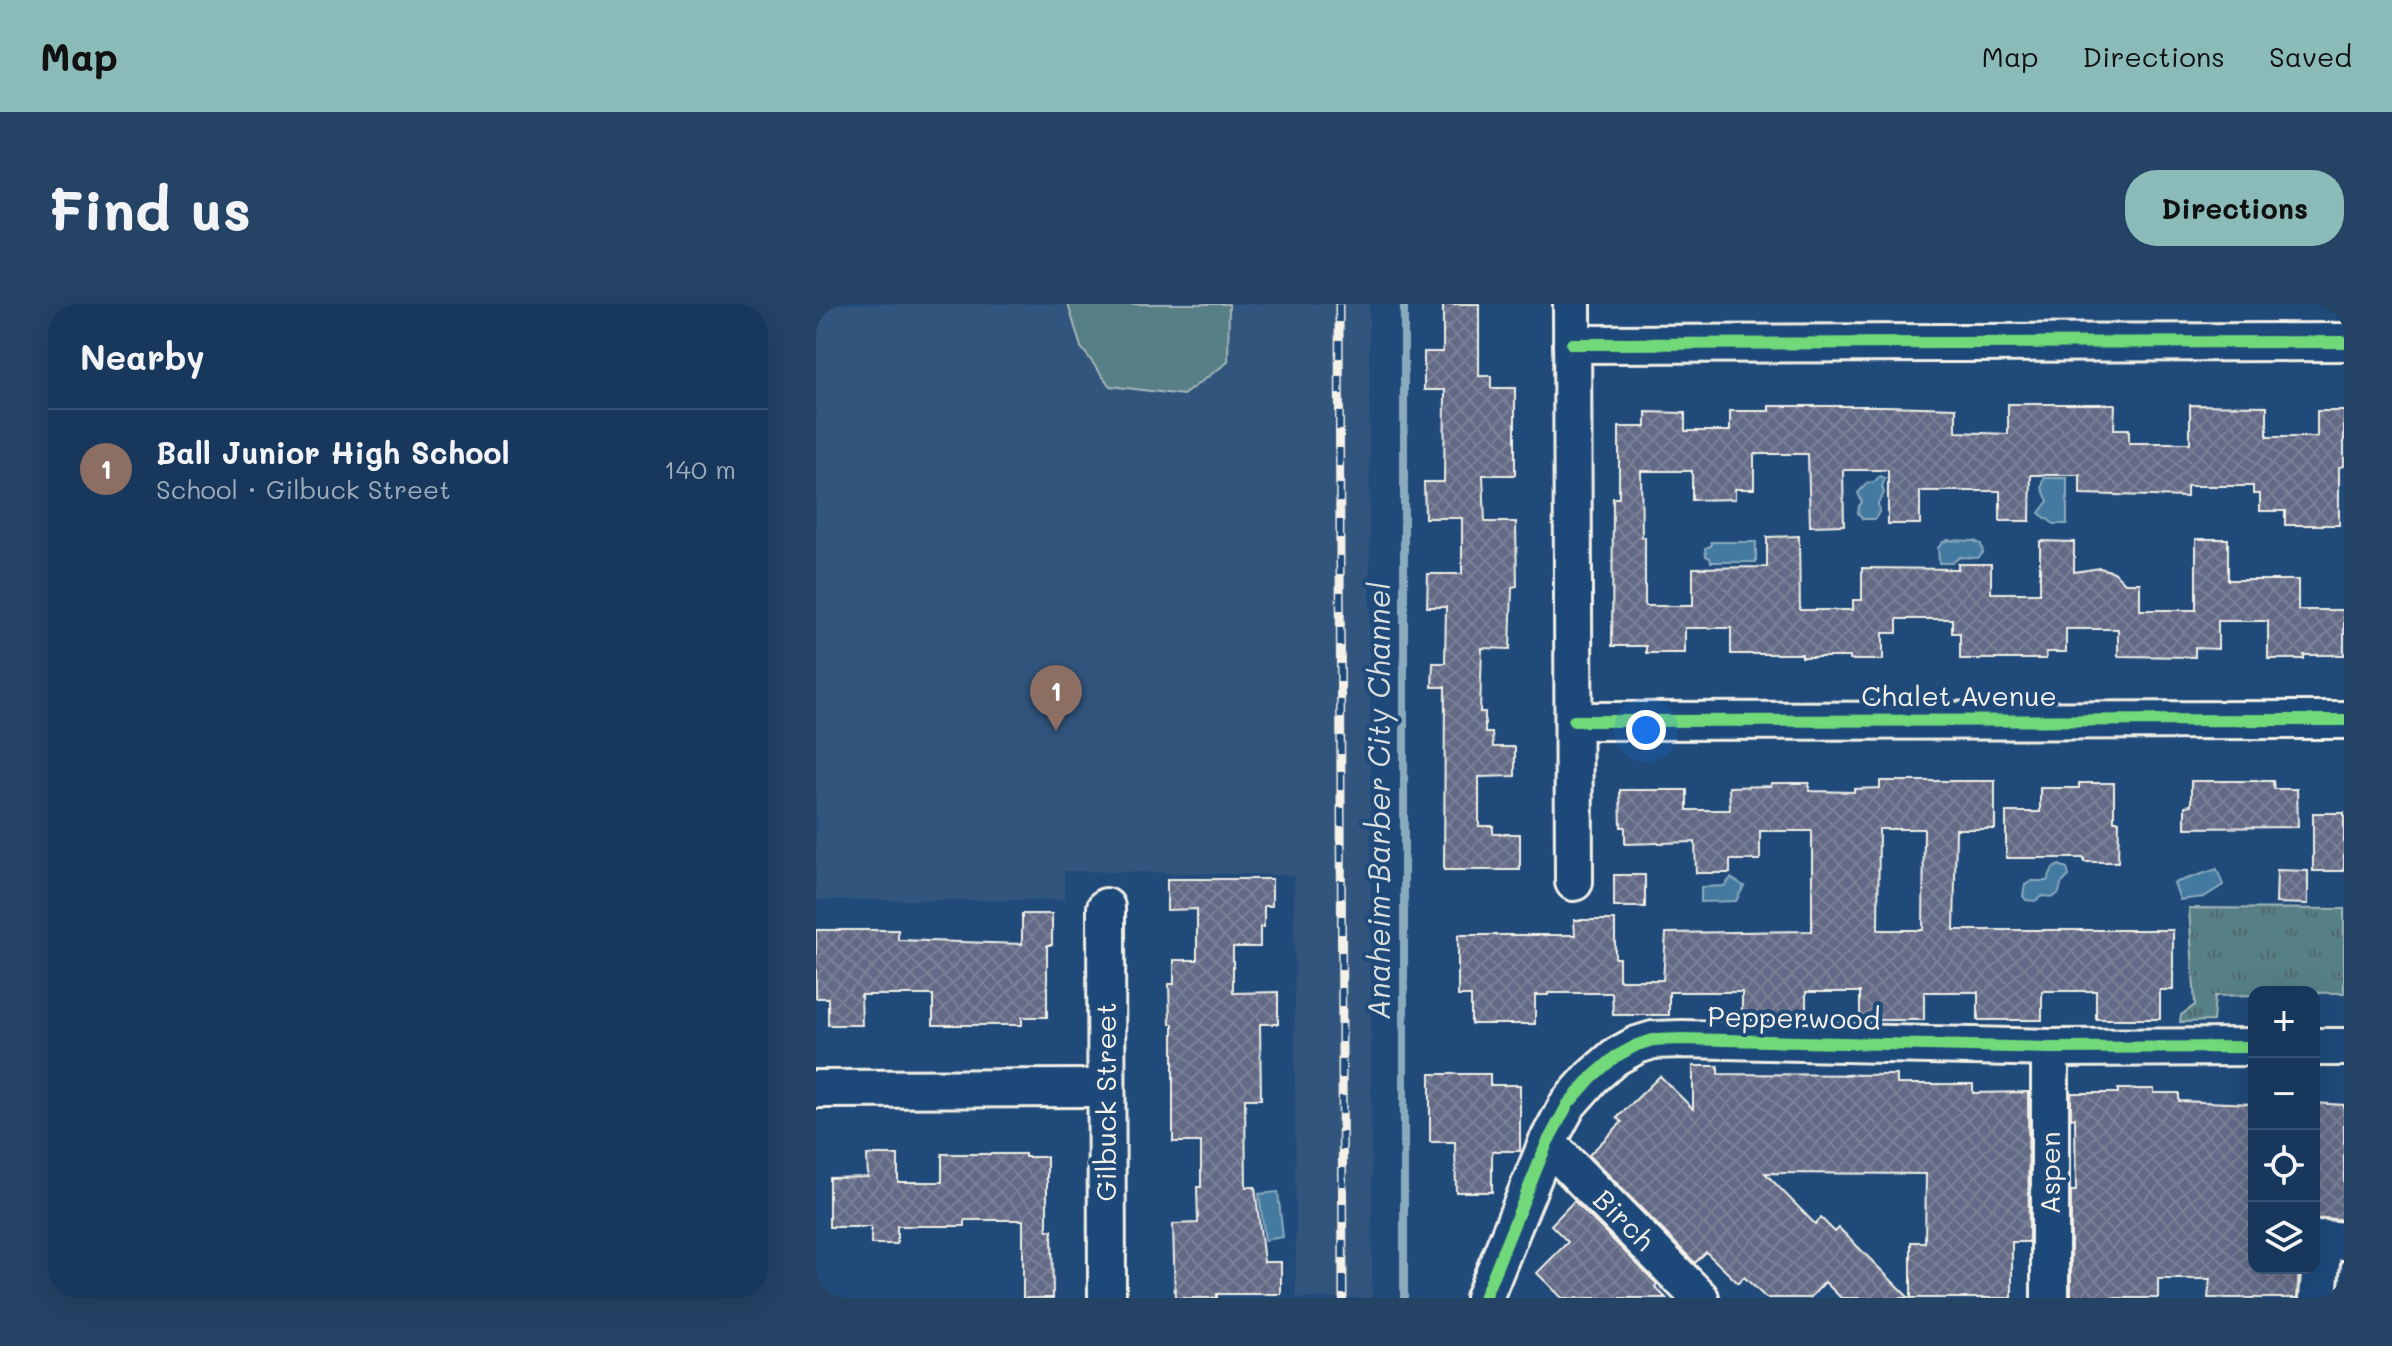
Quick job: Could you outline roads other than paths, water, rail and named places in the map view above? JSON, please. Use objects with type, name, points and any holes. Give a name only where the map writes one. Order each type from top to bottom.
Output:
[{"type":"street","points":[[1572,304],[1574,882]]},
{"type":"street","points":[[1572,344],[2344,342]]},
{"type":"street","name":"Chalet Avenue","points":[[1574,721],[2344,720]]},
{"type":"street","name":"Gilbuck Street","points":[[1106,907],[1107,1298]]},
{"type":"street","name":"Pepperwood","points":[[1484,1298],[1547,1143],[1568,1104],[1615,1057],[1637,1045],[1653,1040],[2050,1048],[2248,1047]]},
{"type":"street","points":[[2320,1047],[2344,1047]]},
{"type":"street","name":"Aspen","points":[[2050,1048],[2050,1298]]},
{"type":"street","points":[[816,1089],[1106,1088]]},
{"type":"street","name":"Birch","points":[[1547,1143],[1700,1298]]},
{"type":"street","points":[[2318,1298],[2323,1239],[2344,1241]]},
{"type":"waterway","name":"Anaheim-Barber City Channel","points":[[1404,304],[1404,1298]]},
{"type":"railway","points":[[1339,304],[1343,1298]]},
{"type":"place","name":"Ball Junior High School","points":[[1056,731]]}]
